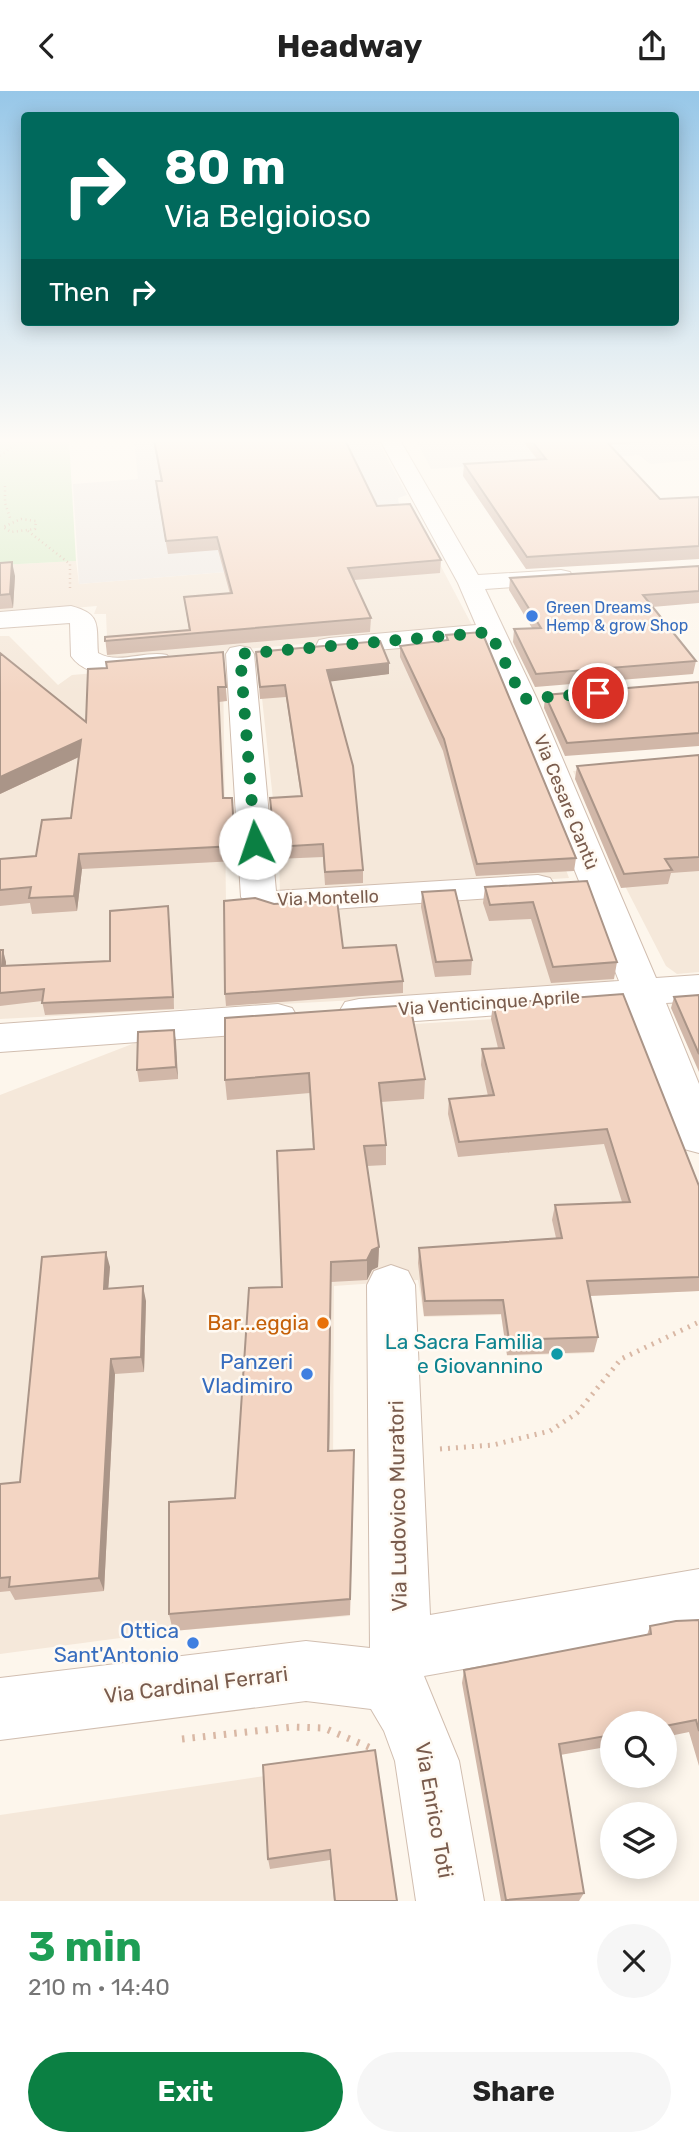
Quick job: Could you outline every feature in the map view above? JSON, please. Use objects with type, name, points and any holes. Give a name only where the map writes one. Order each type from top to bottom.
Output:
[{"type":"street","name":"Via Cesare Cantù","points":[[437,524],[470,583],[490,632],[537,698],[566,768],[599,883],[699,1137]]},
{"type":"street","points":[[470,583],[591,575]]},
{"type":"street","points":[[0,620],[71,614],[83,619],[85,656],[103,666],[185,659]]},
{"type":"street","points":[[309,648],[490,632]]},
{"type":"street","name":"Via Montello","points":[[240,654],[259,897],[274,902],[599,883]]},
{"type":"street","name":"Via Venticinque Aprile","points":[[0,1038],[699,988]]},
{"type":"street","name":"Via Ludovico Muratori","points":[[391,1285],[397,1451],[395,1667]]},
{"type":"street","points":[[395,1667],[699,1598]]},
{"type":"street","name":"Via Cardinal Ferrari","points":[[0,1709],[306,1671],[361,1675],[395,1667]]},
{"type":"street","name":"Via Enrico Toti","points":[[395,1667],[423,1741],[450,1901]]},
{"type":"path","points":[[6,524],[3,527],[5,530],[28,531],[35,529],[36,524]]},
{"type":"path","points":[[28,531],[70,564]]},
{"type":"path","points":[[397,1451],[496,1444],[563,1427],[596,1391],[606,1372],[620,1360],[647,1342],[699,1322]]},
{"type":"path","points":[[202,1736],[293,1727],[324,1728],[372,1749],[423,1741]]},
{"type":"shaded area","points":[[75,524],[413,524],[435,555],[79,584]]},
{"type":"shaded area","points":[[435,555],[474,629],[108,661],[106,614],[94,614],[97,606],[0,614],[0,565],[76,561],[79,584]]},
{"type":"shaded area","points":[[0,636],[9,636],[58,685],[72,675],[223,662],[226,904],[582,891],[616,986],[0,1019]]},
{"type":"shaded area","points":[[445,645],[541,802],[569,878],[280,896],[279,855],[262,698],[255,661]]},
{"type":"shaded area","points":[[699,763],[699,972],[677,974],[666,966],[626,888],[573,771]]},
{"type":"shaded area","points":[[623,1011],[699,1213],[699,1291],[585,1296],[594,1353],[507,1356],[501,1315],[424,1317],[418,1280],[334,1286],[333,1466],[354,1468],[350,1616],[173,1631],[0,1654],[0,1095],[140,1041]]},
{"type":"shaded area","points":[[265,1776],[395,1901],[0,1901],[0,1815]]},
{"type":"green space","points":[[0,524],[74,524],[76,561],[0,565]]},
{"type":"building","points":[[163,524],[421,524],[441,560],[348,568],[371,618],[105,641],[105,637],[190,630],[184,597],[232,593],[217,537],[166,541]]},
{"type":"building","points":[[505,524],[699,524],[699,546],[527,557]]},
{"type":"building","points":[[12,562],[10,594],[0,595],[0,563]]},
{"type":"building","points":[[699,566],[699,591],[643,595],[696,661],[536,674],[514,629],[541,628],[510,578]]},
{"type":"building","points":[[482,632],[576,858],[477,864],[444,739],[400,646],[448,640],[446,635]]},
{"type":"building","points":[[380,641],[389,663],[327,670],[353,766],[363,870],[325,872],[323,844],[275,847],[270,798],[302,796],[285,685],[260,687],[256,652]]},
{"type":"building","points":[[223,652],[226,687],[218,687],[223,798],[232,798],[235,846],[79,854],[74,896],[29,898],[31,887],[0,890],[0,859],[36,856],[42,820],[71,818],[81,740],[0,777],[0,653],[86,722],[88,669],[107,668],[106,662]]},
{"type":"building","points":[[699,682],[699,733],[567,743],[545,695]]},
{"type":"building","points":[[699,755],[699,857],[665,859],[672,870],[624,874],[577,766]]},
{"type":"building","points":[[587,881],[617,962],[553,967],[533,902],[490,905],[485,887]]},
{"type":"building","points":[[455,890],[472,960],[436,962],[422,892]]},
{"type":"building","points":[[255,898],[274,904],[337,900],[343,948],[396,945],[403,981],[225,994],[224,901]]},
{"type":"building","points":[[168,906],[173,997],[42,1003],[44,989],[0,993],[0,950],[3,950],[2,966],[110,961],[110,911]]},
{"type":"building","points":[[623,994],[699,1186],[699,1277],[587,1281],[598,1337],[509,1340],[503,1300],[425,1301],[419,1248],[562,1238],[555,1205],[630,1202],[607,1129],[459,1142],[449,1099],[494,1095],[482,1049],[504,1048],[493,1004]]},
{"type":"building","points":[[699,995],[699,1054],[674,997]]},
{"type":"building","points":[[410,1005],[425,1079],[379,1083],[386,1145],[364,1146],[379,1247],[372,1250],[367,1260],[331,1262],[328,1451],[354,1450],[350,1599],[169,1614],[169,1502],[235,1498],[249,1288],[282,1287],[277,1151],[314,1149],[309,1073],[225,1080],[225,1018]]},
{"type":"building","points":[[174,1030],[176,1067],[137,1070],[138,1032]]},
{"type":"building","points":[[106,1252],[104,1289],[143,1286],[141,1357],[111,1359],[99,1578],[9,1587],[10,1577],[0,1578],[0,1484],[20,1482],[42,1257]]},
{"type":"building","points":[[699,1620],[699,1731],[696,1720],[677,1724],[677,1711],[600,1711],[600,1737],[559,1744],[584,1893],[506,1900],[464,1670],[651,1634],[650,1626]]},
{"type":"building","points":[[375,1750],[397,1901],[335,1901],[330,1850],[268,1859],[263,1765]]},
{"type":"place","name":"Green Dreams Hemp & grow Shop","points":[[532,616]]},
{"type":"place","name":"Bar...eggia","points":[[323,1323]]},
{"type":"place","name":"La Sacra Familia e Giovannino","points":[[557,1354]]},
{"type":"place","name":"Panzeri Vladimiro","points":[[307,1374]]},
{"type":"place","name":"Ottica Sant'Antonio","points":[[193,1643]]},
{"type":"route","points":[[255,843],[240,654],[490,632],[523,699],[598,693]]}]
